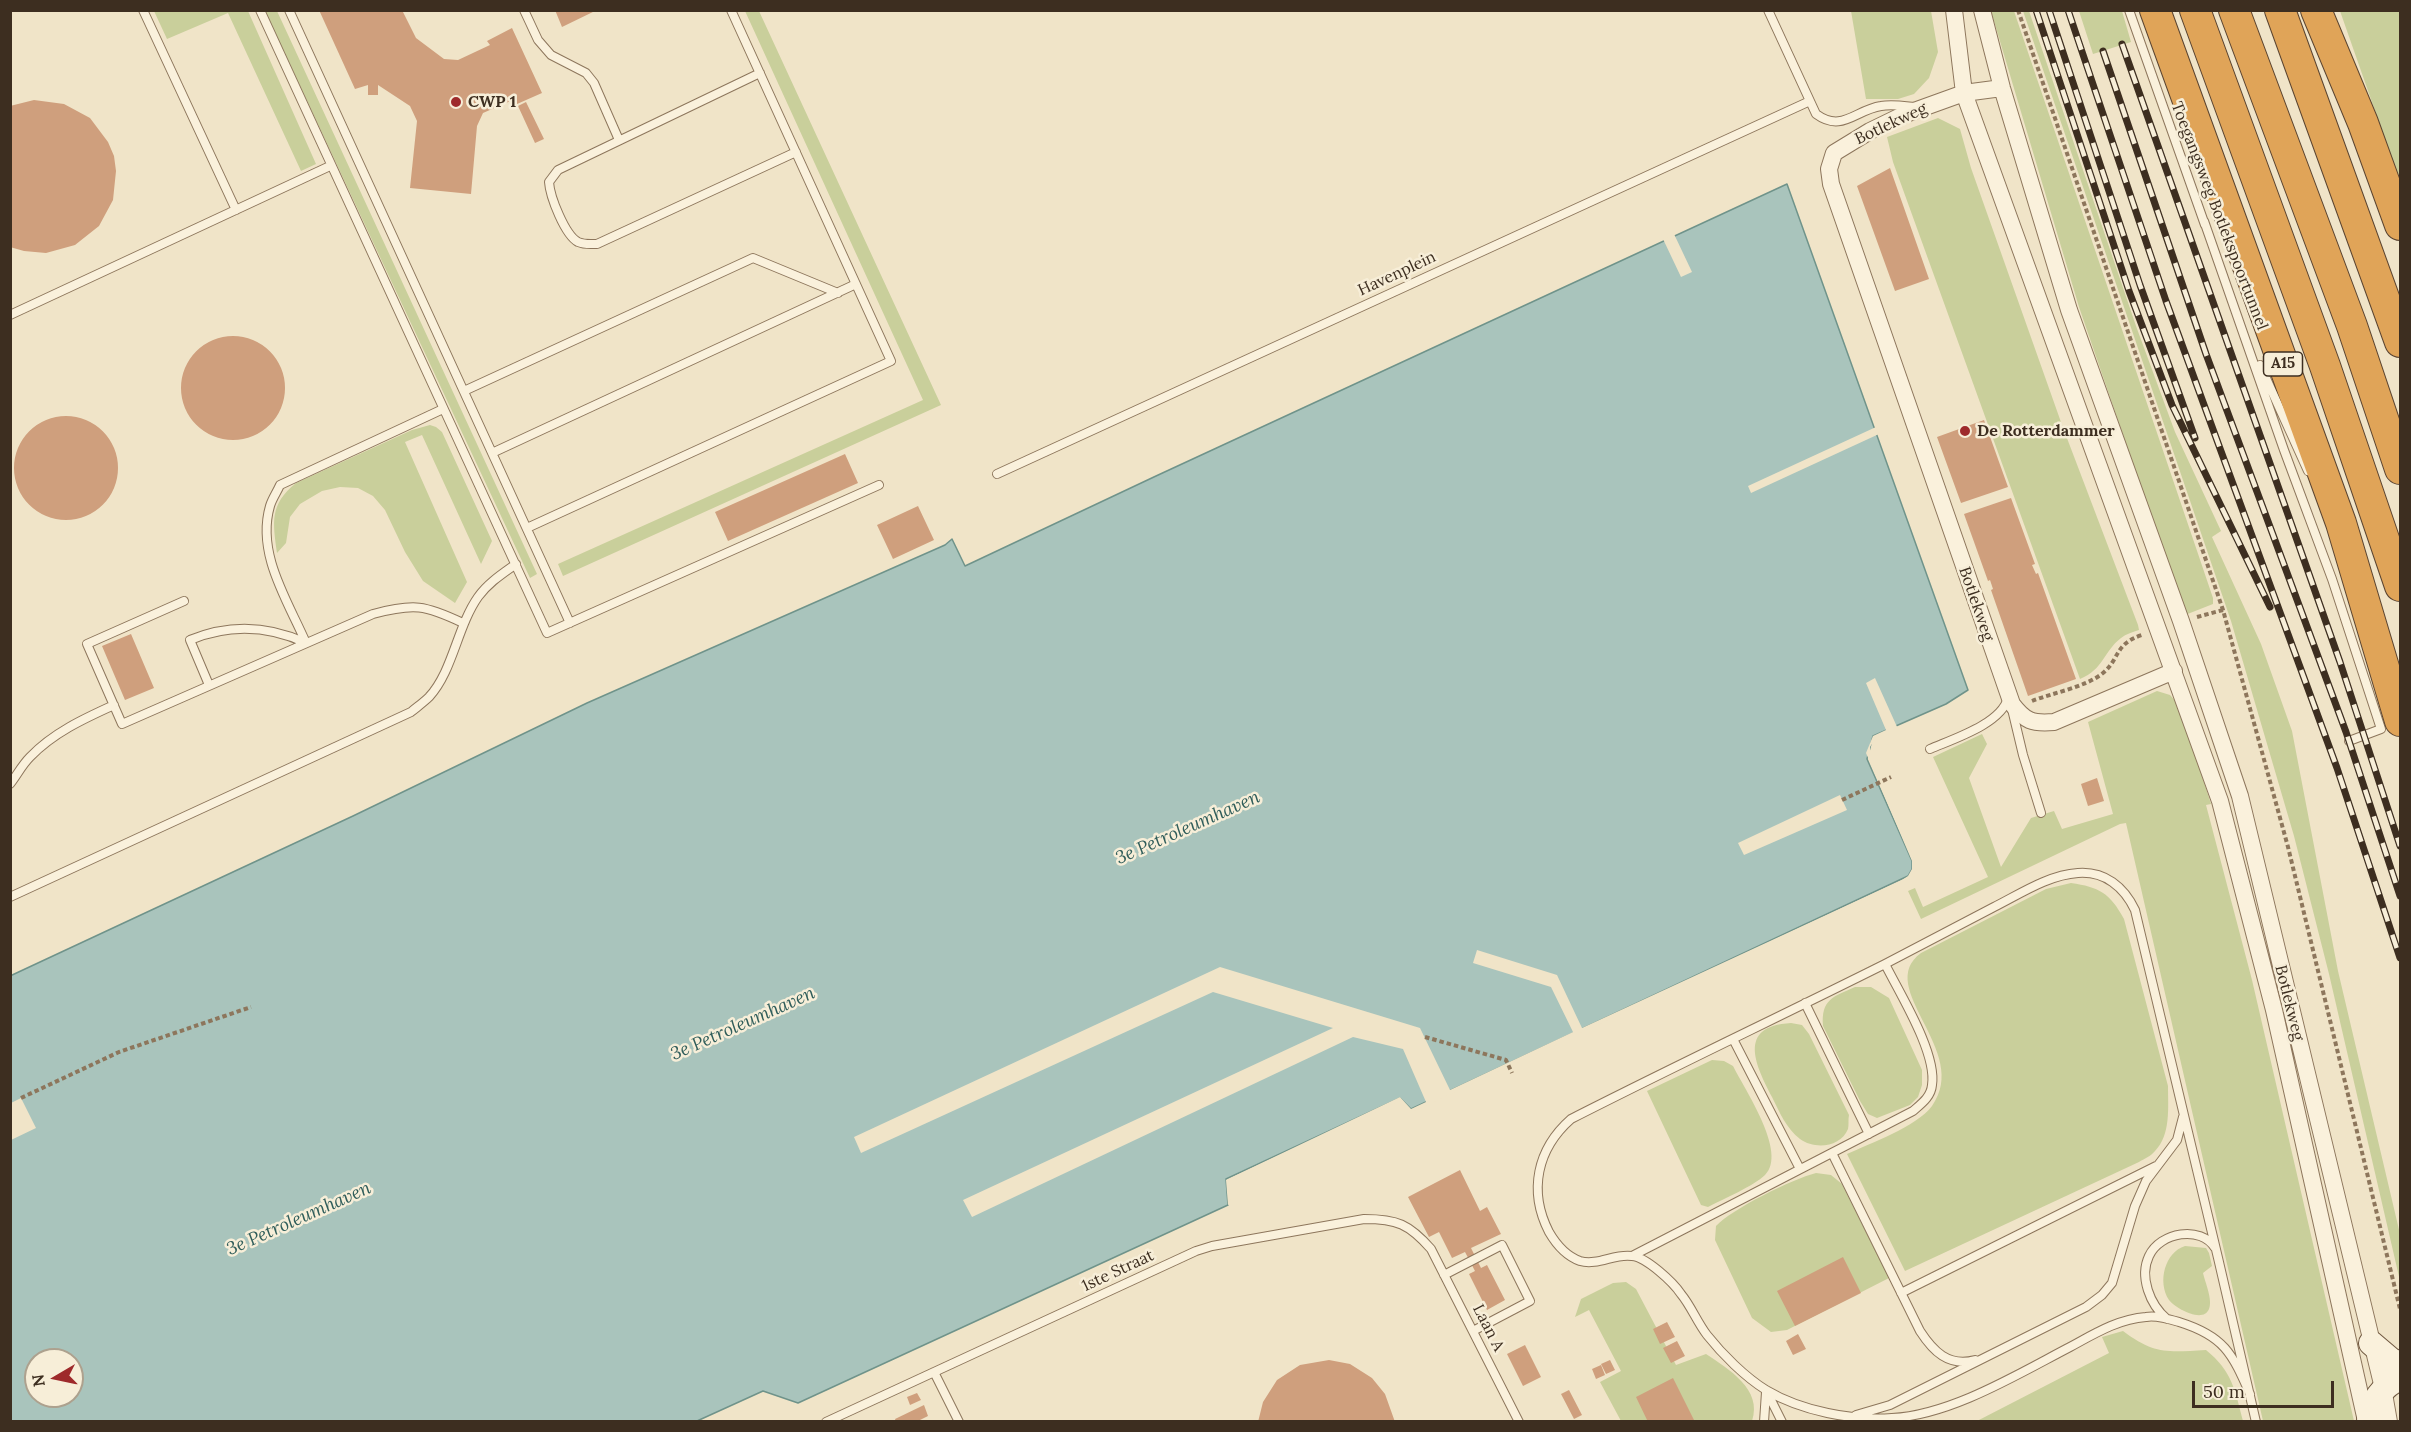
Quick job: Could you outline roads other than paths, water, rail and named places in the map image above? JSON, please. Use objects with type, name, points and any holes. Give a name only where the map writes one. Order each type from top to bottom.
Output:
[{"type":"highway","name":"A15","points":[[2155,10],[2341,523],[2400,722]]},
{"type":"highway","name":"A15","points":[[2170,10],[2193,71],[2291,273]]},
{"type":"highway","name":"A15","points":[[2195,10],[2352,442],[2400,586]]},
{"type":"highway","points":[[2234,10],[2352,326],[2400,469]]},
{"type":"highway","points":[[2280,10],[2400,342]]},
{"type":"highway","points":[[2316,10],[2363,123],[2400,225]]},
{"type":"highway","points":[[2330,10],[2363,123]]},
{"type":"main road","points":[[2371,1343],[2391,1360],[2400,1364]]},
{"type":"main road","name":"Botlekweg","points":[[2368,1422],[2369,1414],[2392,1383]]},
{"type":"street","points":[[1954,10],[1964,93],[2002,88]]},
{"type":"street","name":"Botlekweg","points":[[1982,10],[2002,88],[2069,310],[2181,621],[2240,796],[2371,1343],[2392,1383],[2389,1422]]},
{"type":"street","name":"Botlekweg","points":[[2011,702],[1835,195],[1829,169],[1834,153],[1870,131],[1964,93],[2220,801],[2274,1010],[2368,1422]]},
{"type":"street","points":[[2011,702],[2022,717],[2038,724],[2054,722],[2174,671]]},
{"type":"lane","points":[[143,10],[236,210]]},
{"type":"lane","points":[[260,10],[547,633],[879,485]]},
{"type":"lane","points":[[289,10],[570,623]]},
{"type":"lane","points":[[524,10],[538,40],[551,55],[586,73],[594,82],[619,140]]},
{"type":"lane","points":[[527,528],[891,361],[732,10]]},
{"type":"lane","points":[[1768,10],[1816,114],[1826,121],[1836,123],[1882,106],[1924,108]]},
{"type":"lane","name":"Toegangsweg Botlekspoortunnel","points":[[2129,10],[2204,220],[2268,386],[2311,477]]},
{"type":"lane","points":[[760,73],[558,170],[549,182],[549,192],[569,234],[576,241],[586,245],[597,244],[796,152]]},
{"type":"lane","name":"Havenplein","points":[[997,474],[1810,101]]},
{"type":"lane","points":[[10,315],[330,166]]},
{"type":"lane","points":[[2204,220],[2284,450],[2332,579],[2381,729],[2349,741]]},
{"type":"lane","points":[[464,391],[753,258],[838,293]]},
{"type":"lane","points":[[492,453],[856,284]]},
{"type":"lane","points":[[306,643],[267,549],[270,506],[280,485],[443,409]]},
{"type":"lane","points":[[2319,491],[2341,523]]},
{"type":"lane","points":[[10,897],[411,712],[429,697],[440,680],[463,623],[478,597],[492,581],[516,564]]},
{"type":"lane","points":[[184,601],[87,644],[122,723],[373,614],[401,606],[423,606],[463,623]]},
{"type":"lane","points":[[209,685],[190,640],[227,628],[253,628],[293,637],[306,643]]},
{"type":"lane","points":[[1930,749],[2001,713],[2011,702]]},
{"type":"lane","points":[[2011,702],[2020,746],[2041,813]]},
{"type":"lane","points":[[10,784],[29,758],[57,734],[114,705]]},
{"type":"lane","points":[[1885,964],[1929,1054],[1932,1087],[1925,1102],[1913,1111],[1634,1256],[1593,1262],[1581,1261],[1567,1254],[1553,1238],[1540,1208],[1539,1169],[1546,1149],[1556,1132],[1571,1119],[2051,879],[2077,873],[2092,873],[2118,885],[2127,895],[2134,910],[2184,1111],[2256,1422]]},
{"type":"lane","points":[[1805,1003],[1869,1134]]},
{"type":"lane","points":[[1733,1039],[1800,1169]]},
{"type":"lane","points":[[1847,1417],[1890,1405],[2086,1307],[2102,1295],[2112,1283],[2135,1206],[2146,1181],[2177,1140],[2183,1125],[2184,1111]]},
{"type":"lane","points":[[1832,1153],[1901,1293],[1931,1348],[1954,1362],[1988,1356]]},
{"type":"lane","points":[[1901,1293],[2159,1165]]},
{"type":"lane","name":"1ste Straat","points":[[826,1422],[1196,1251],[1212,1246],[1364,1219],[1386,1219],[1400,1222],[1416,1232],[1431,1249]]},
{"type":"lane","points":[[2167,1319],[2156,1310],[2149,1295],[2146,1274],[2149,1256],[2158,1245],[2173,1236],[2190,1233],[2205,1236],[2217,1251]]},
{"type":"lane","points":[[1444,1275],[1502,1245],[1530,1301],[1473,1331]]},
{"type":"lane","name":"Laan A","points":[[1431,1249],[1519,1422]]},
{"type":"lane","points":[[1634,1256],[1653,1266],[1680,1292],[1706,1334],[1737,1366],[1766,1390],[1792,1402],[1847,1417],[1894,1418],[1936,1409],[1979,1394],[2117,1323],[2147,1316],[2167,1319],[2196,1328],[2218,1341],[2235,1359],[2250,1394]]},
{"type":"lane","points":[[934,1372],[959,1422]]},
{"type":"lane","points":[[1764,1422],[1766,1390]]},
{"type":"lane","points":[[1766,1390],[1782,1422]]},
{"type":"water","name":"3e Petroleumhaven","points":[[1787,184],[1968,690],[1946,704],[1873,736],[1867,759],[1912,861],[1912,869],[1908,876],[1411,1109],[1400,1098],[1226,1179],[1228,1205],[798,1403],[763,1391],[697,1421],[11,1421],[10,976],[353,816],[587,703],[945,545],[952,539],[965,566]]},
{"type":"railway","points":[[2036,10],[2129,291],[2172,405],[2270,607]]},
{"type":"railway","points":[[2049,10],[2140,285],[2195,438]]},
{"type":"railway","points":[[2068,10],[2166,301],[2337,768],[2400,958]]},
{"type":"railway","points":[[2122,44],[2340,662],[2400,846]]},
{"type":"railway","points":[[2103,51],[2206,354],[2346,732],[2400,896]]},
{"type":"place","name":"CWP 1","points":[[456,102]]},
{"type":"place","name":"De Rotterdammer","points":[[1965,431]]}]
